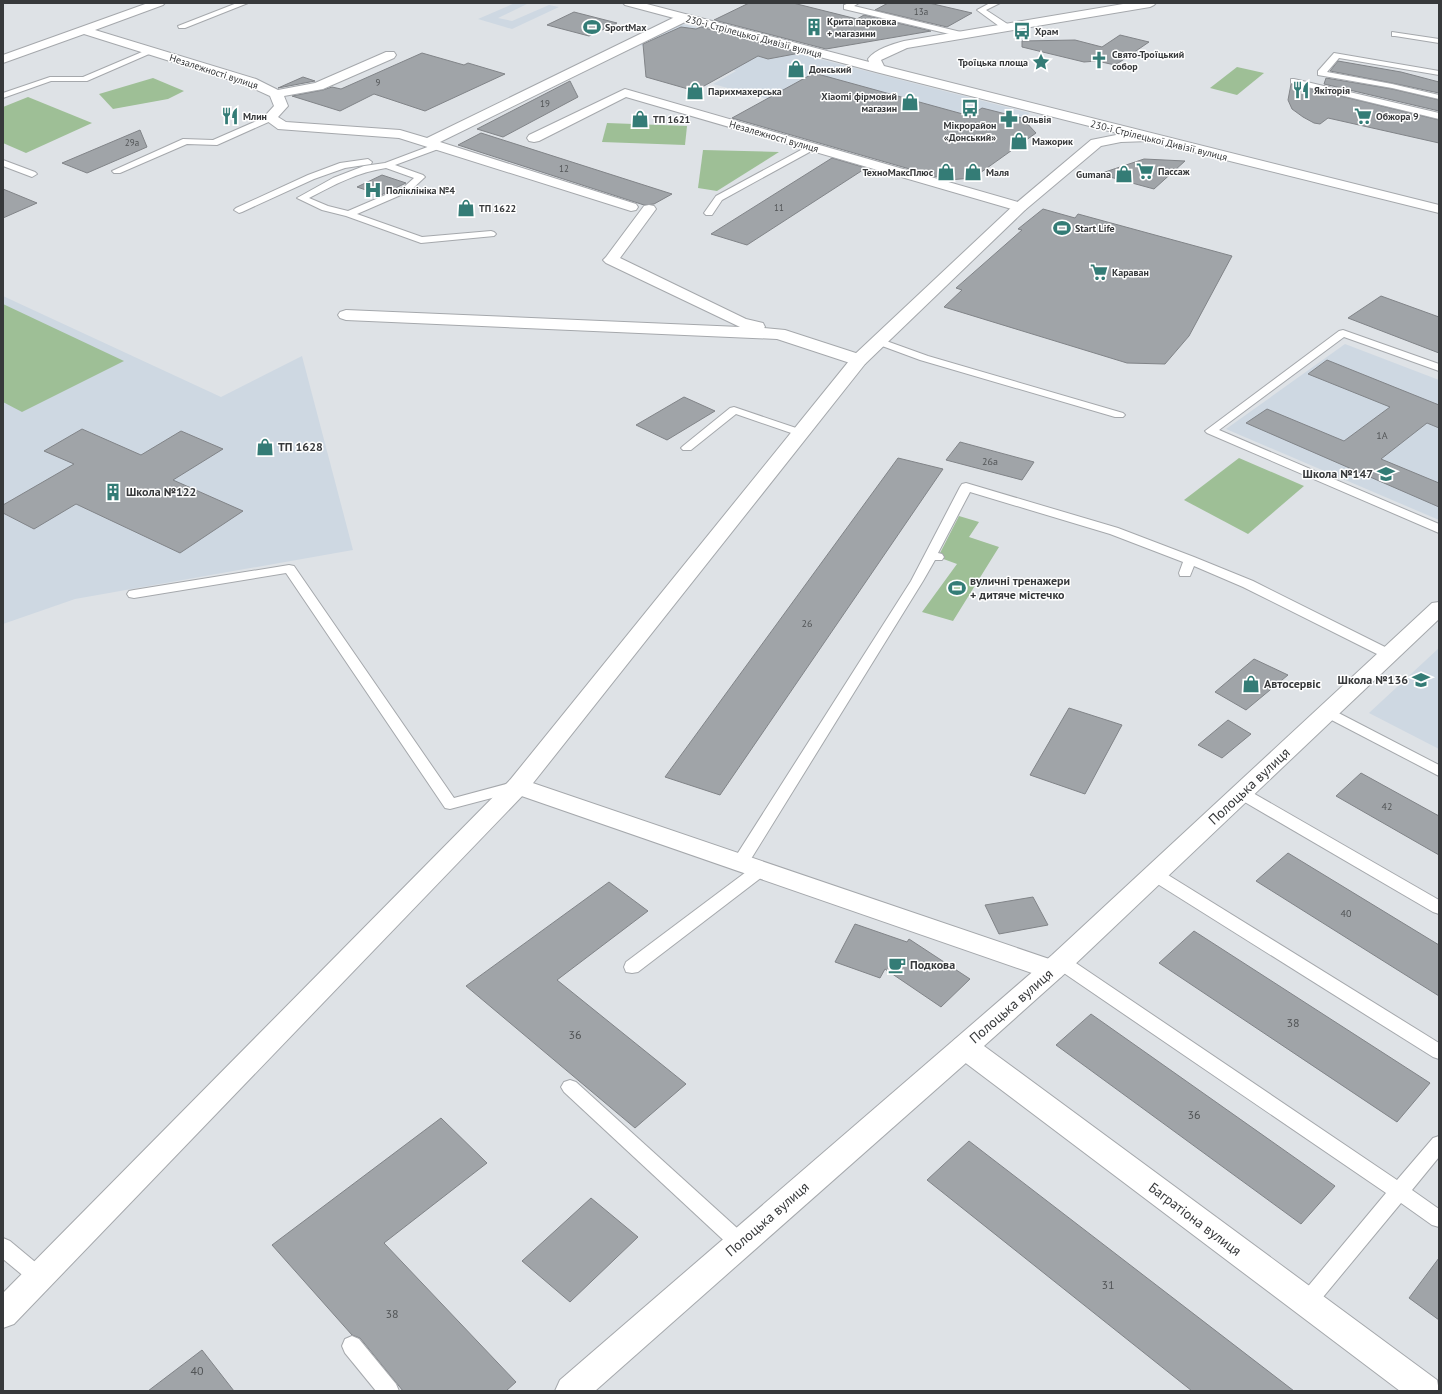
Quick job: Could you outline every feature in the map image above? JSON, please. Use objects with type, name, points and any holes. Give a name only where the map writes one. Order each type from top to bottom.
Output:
[{"type":"street","points":[[3,59],[159,3]]},
{"type":"street","name":"230-ї Стрілецької Дивізії вулиця","points":[[629,3],[1148,138],[1439,209]]},
{"type":"street","points":[[824,54],[851,54],[1150,3]]},
{"type":"street","points":[[429,143],[683,18]]},
{"type":"street","name":"Незалежності вулиця","points":[[83,30],[251,82],[276,94]]},
{"type":"street","points":[[880,69],[874,60],[886,52],[904,45]]},
{"type":"street","points":[[390,55],[318,86],[276,94],[281,106],[270,118],[283,126],[400,134],[631,207]]},
{"type":"street","name":"Незалежності вулиця","points":[[534,138],[625,93],[1020,207]]},
{"type":"street","points":[[1072,118],[1088,128],[1096,143]]},
{"type":"street","points":[[3,1314],[518,786],[859,360],[1020,207],[1096,143],[1120,138],[1148,138]]},
{"type":"street","points":[[650,209],[611,260],[740,322],[859,360]]},
{"type":"street","points":[[346,315],[779,334]]},
{"type":"street","name":"Полоцька вулиця","points":[[571,1391],[1056,966],[1388,654],[1439,608]]},
{"type":"street","points":[[518,786],[750,866],[1056,966]]},
{"type":"street","name":"Багратіона вулиця","points":[[965,1047],[1426,1391]]},
{"type":"lane","points":[[182,26],[244,3]]},
{"type":"lane","points":[[855,3],[847,7],[962,35]]},
{"type":"lane","points":[[996,3],[981,10],[1006,28]]},
{"type":"lane","points":[[1395,34],[1439,41]]},
{"type":"lane","points":[[3,96],[50,79],[84,79],[152,51]]},
{"type":"lane","points":[[1439,73],[1337,55],[1321,73],[1392,86],[1439,97]]},
{"type":"lane","points":[[1294,81],[1439,116]]},
{"type":"lane","points":[[117,171],[186,142],[214,143],[270,118]]},
{"type":"lane","points":[[429,143],[387,165],[367,168],[336,180],[302,198],[325,208],[349,214],[420,240],[491,234]]},
{"type":"lane","points":[[239,210],[311,177],[343,166],[376,161],[429,143]]},
{"type":"lane","points":[[709,213],[719,198],[812,147]]},
{"type":"lane","points":[[3,163],[32,174]]},
{"type":"lane","points":[[349,214],[406,189],[420,177],[387,165]]},
{"type":"lane","points":[[1439,368],[1343,333],[1211,431],[1439,529]]},
{"type":"lane","points":[[878,341],[924,358],[1119,415]]},
{"type":"lane","points":[[687,448],[734,410],[801,433]]},
{"type":"lane","points":[[632,967],[750,866],[917,581],[935,556],[966,487],[1114,531],[1190,560],[1248,584],[1388,654]]},
{"type":"lane","points":[[1185,572],[1190,560]]},
{"type":"lane","points":[[134,594],[289,569],[450,804],[518,786]]},
{"type":"lane","points":[[1327,712],[1439,771]]},
{"type":"lane","points":[[1241,793],[1439,908]]},
{"type":"lane","points":[[1154,874],[1439,1052]]},
{"type":"lane","points":[[1056,966],[1439,1219]]},
{"type":"lane","points":[[570,1087],[740,1243]]},
{"type":"lane","points":[[1307,1302],[1439,1144]]},
{"type":"lane","points":[[3,1247],[40,1277]]},
{"type":"lane","points":[[352,1346],[389,1391]]},
{"type":"shaded area","points":[[515,3],[529,3],[498,18],[512,21],[549,5],[559,7],[512,29],[478,19]]},
{"type":"shaded area","points":[[675,22],[1030,113],[1009,128],[875,128],[713,84],[736,71],[632,43]]},
{"type":"shaded area","points":[[3,296],[221,397],[302,356],[353,550],[75,599],[3,624]]},
{"type":"shaded area","name":"Школа №147","points":[[1345,344],[1439,380],[1439,520],[1226,429]]},
{"type":"shaded area","name":"Школа №136","points":[[1439,648],[1439,749],[1369,713]]},
{"type":"green space","points":[[1237,67],[1264,73],[1237,95],[1210,88]]},
{"type":"green space","points":[[153,78],[184,91],[168,99],[113,109],[99,94]]},
{"type":"green space","points":[[28,97],[92,123],[26,153],[3,143],[3,107]]},
{"type":"green space","points":[[607,123],[687,126],[685,145],[602,142]]},
{"type":"green space","points":[[703,150],[779,152],[717,191],[698,188]]},
{"type":"green space","points":[[3,304],[124,361],[22,412],[3,402]]},
{"type":"green space","points":[[1239,458],[1304,486],[1248,534],[1184,500]]},
{"type":"green space","name":"вуличні тренажери + дитяче містечко","points":[[959,516],[979,522],[969,537],[999,547],[953,621],[922,612],[957,564],[938,557]]},
{"type":"building","name":"Крита парковка + магазини","points":[[749,3],[793,3],[857,19],[864,15],[931,31],[826,49],[714,20]]},
{"type":"building","points":[[888,3],[929,3],[972,13],[947,27],[875,10]]},
{"type":"building","name":"SportMax","points":[[574,12],[617,23],[589,36],[547,25]]},
{"type":"building","points":[[681,27],[696,29],[701,27],[800,53],[768,59],[758,56],[695,91],[646,77],[643,44]]},
{"type":"building","points":[[1120,35],[1149,42],[1130,55],[1133,57],[1126,58],[1115,65],[1097,61],[1084,62],[1022,47],[1022,41],[1075,40],[1102,47]]},
{"type":"building","points":[[422,53],[464,65],[468,63],[505,74],[425,111],[374,94],[340,111],[292,96],[332,87],[341,89]]},
{"type":"building","points":[[1338,61],[1401,72],[1439,82],[1439,93],[1330,71]]},
{"type":"building","points":[[814,73],[970,116],[982,108],[1022,118],[1036,133],[973,178],[948,180],[732,118]]},
{"type":"building","points":[[303,77],[315,81],[278,88]]},
{"type":"building","points":[[1326,78],[1392,89],[1439,100],[1439,111],[1324,84]]},
{"type":"building","points":[[570,81],[578,97],[503,137],[477,129]]},
{"type":"building","name":"Обжора 9","points":[[1291,84],[1439,120],[1439,143],[1328,118],[1320,124],[1314,123],[1292,109],[1288,100]]},
{"type":"building","points":[[140,130],[147,147],[87,173],[62,163]]},
{"type":"building","points":[[481,133],[672,194],[654,204],[644,205],[458,145]]},
{"type":"building","points":[[832,158],[866,168],[747,245],[711,234]]},
{"type":"building","name":"Пассаж","points":[[1144,159],[1185,161],[1154,189],[1099,174]]},
{"type":"building","points":[[382,175],[406,183],[381,195],[357,187]]},
{"type":"building","points":[[3,189],[37,203],[3,218]]},
{"type":"building","name":"Караван","points":[[1043,209],[1075,218],[1078,214],[1232,256],[1189,336],[1165,364],[1127,363],[944,307],[962,290],[956,288],[1022,230],[1018,229]]},
{"type":"building","points":[[1381,296],[1439,317],[1439,353],[1348,318]]},
{"type":"building","points":[[1327,360],[1439,405],[1439,428],[1427,423],[1381,459],[1439,483],[1439,507],[1246,423],[1267,409],[1344,441],[1390,407],[1308,374]]},
{"type":"building","points":[[684,397],[715,411],[667,440],[636,425]]},
{"type":"building","name":"Школа №122","points":[[82,429],[141,455],[181,431],[223,449],[173,480],[243,511],[180,553],[76,504],[34,529],[3,513],[3,505],[74,464],[44,451]]},
{"type":"building","points":[[960,442],[1034,462],[1022,480],[946,460]]},
{"type":"building","points":[[898,458],[943,469],[720,795],[665,777]]},
{"type":"building","name":"Автосервіс","points":[[1254,659],[1288,675],[1246,710],[1215,692]]},
{"type":"building","points":[[1069,708],[1122,725],[1085,794],[1030,775]]},
{"type":"building","points":[[1228,720],[1251,734],[1222,758],[1198,745]]},
{"type":"building","points":[[1361,773],[1439,816],[1439,855],[1336,796]]},
{"type":"building","points":[[1288,853],[1439,945],[1439,996],[1256,881]]},
{"type":"building","points":[[609,882],[648,911],[557,980],[686,1084],[635,1128],[466,986]]},
{"type":"building","points":[[1033,897],[1048,925],[999,934],[985,905]]},
{"type":"building","name":"Подкова","points":[[855,924],[907,942],[909,939],[970,979],[941,1007],[885,969],[880,978],[835,962]]},
{"type":"building","points":[[1194,931],[1430,1083],[1397,1122],[1159,963]]},
{"type":"building","points":[[1091,1014],[1335,1186],[1301,1224],[1056,1045]]},
{"type":"building","points":[[441,1118],[487,1163],[384,1243],[516,1382],[506,1391],[403,1391],[360,1338],[352,1335],[272,1245]]},
{"type":"building","points":[[969,1141],[1294,1391],[1192,1391],[927,1180]]},
{"type":"building","points":[[591,1198],[638,1237],[570,1302],[522,1261]]},
{"type":"building","points":[[1439,1258],[1439,1320],[1409,1298]]},
{"type":"building","points":[[202,1350],[234,1391],[148,1391]]},
{"type":"place","name":"SportMax","points":[[592,27]]},
{"type":"place","name":"Крита парковка + магазини","points":[[814,27]]},
{"type":"place","name":"Храм","points":[[1022,31]]},
{"type":"place","name":"Свято-Троїцький собор","points":[[1099,60]]},
{"type":"place","name":"Троїцька площа","points":[[1041,62]]},
{"type":"place","name":"Донський","points":[[796,69]]},
{"type":"place","name":"Якіторія","points":[[1301,90]]},
{"type":"place","name":"Парихмахерська","points":[[695,91]]},
{"type":"place","name":"Xiaomi фірмовий магазин","points":[[910,102]]},
{"type":"place","name":"Мікрорайон «Донський»","points":[[970,108]]},
{"type":"place","name":"Млин","points":[[230,116]]},
{"type":"place","name":"Обжора 9","points":[[1363,116]]},
{"type":"place","name":"ТП 1621","points":[[640,119]]},
{"type":"place","name":"Ольвія","points":[[1009,119]]},
{"type":"place","name":"Мажорик","points":[[1019,141]]},
{"type":"place","name":"Пассаж","points":[[1145,171]]},
{"type":"place","name":"ТехноМаксПлюс","points":[[946,172]]},
{"type":"place","name":"Маля","points":[[973,172]]},
{"type":"place","name":"Gumana","points":[[1124,174]]},
{"type":"place","name":"Поліклініка №4","points":[[373,190]]},
{"type":"place","name":"ТП 1622","points":[[466,208]]},
{"type":"place","name":"Start Life","points":[[1062,228]]},
{"type":"place","name":"Караван","points":[[1099,272]]},
{"type":"place","name":"ТП 1628","points":[[265,447]]},
{"type":"place","name":"Школа №147","points":[[1386,474]]},
{"type":"place","name":"Школа №122","points":[[113,492]]},
{"type":"place","name":"вуличні тренажери + дитяче містечко","points":[[957,588]]},
{"type":"place","name":"Школа №136","points":[[1421,680]]},
{"type":"place","name":"Автосервіс","points":[[1251,684]]},
{"type":"place","name":"Подкова","points":[[897,965]]}]
